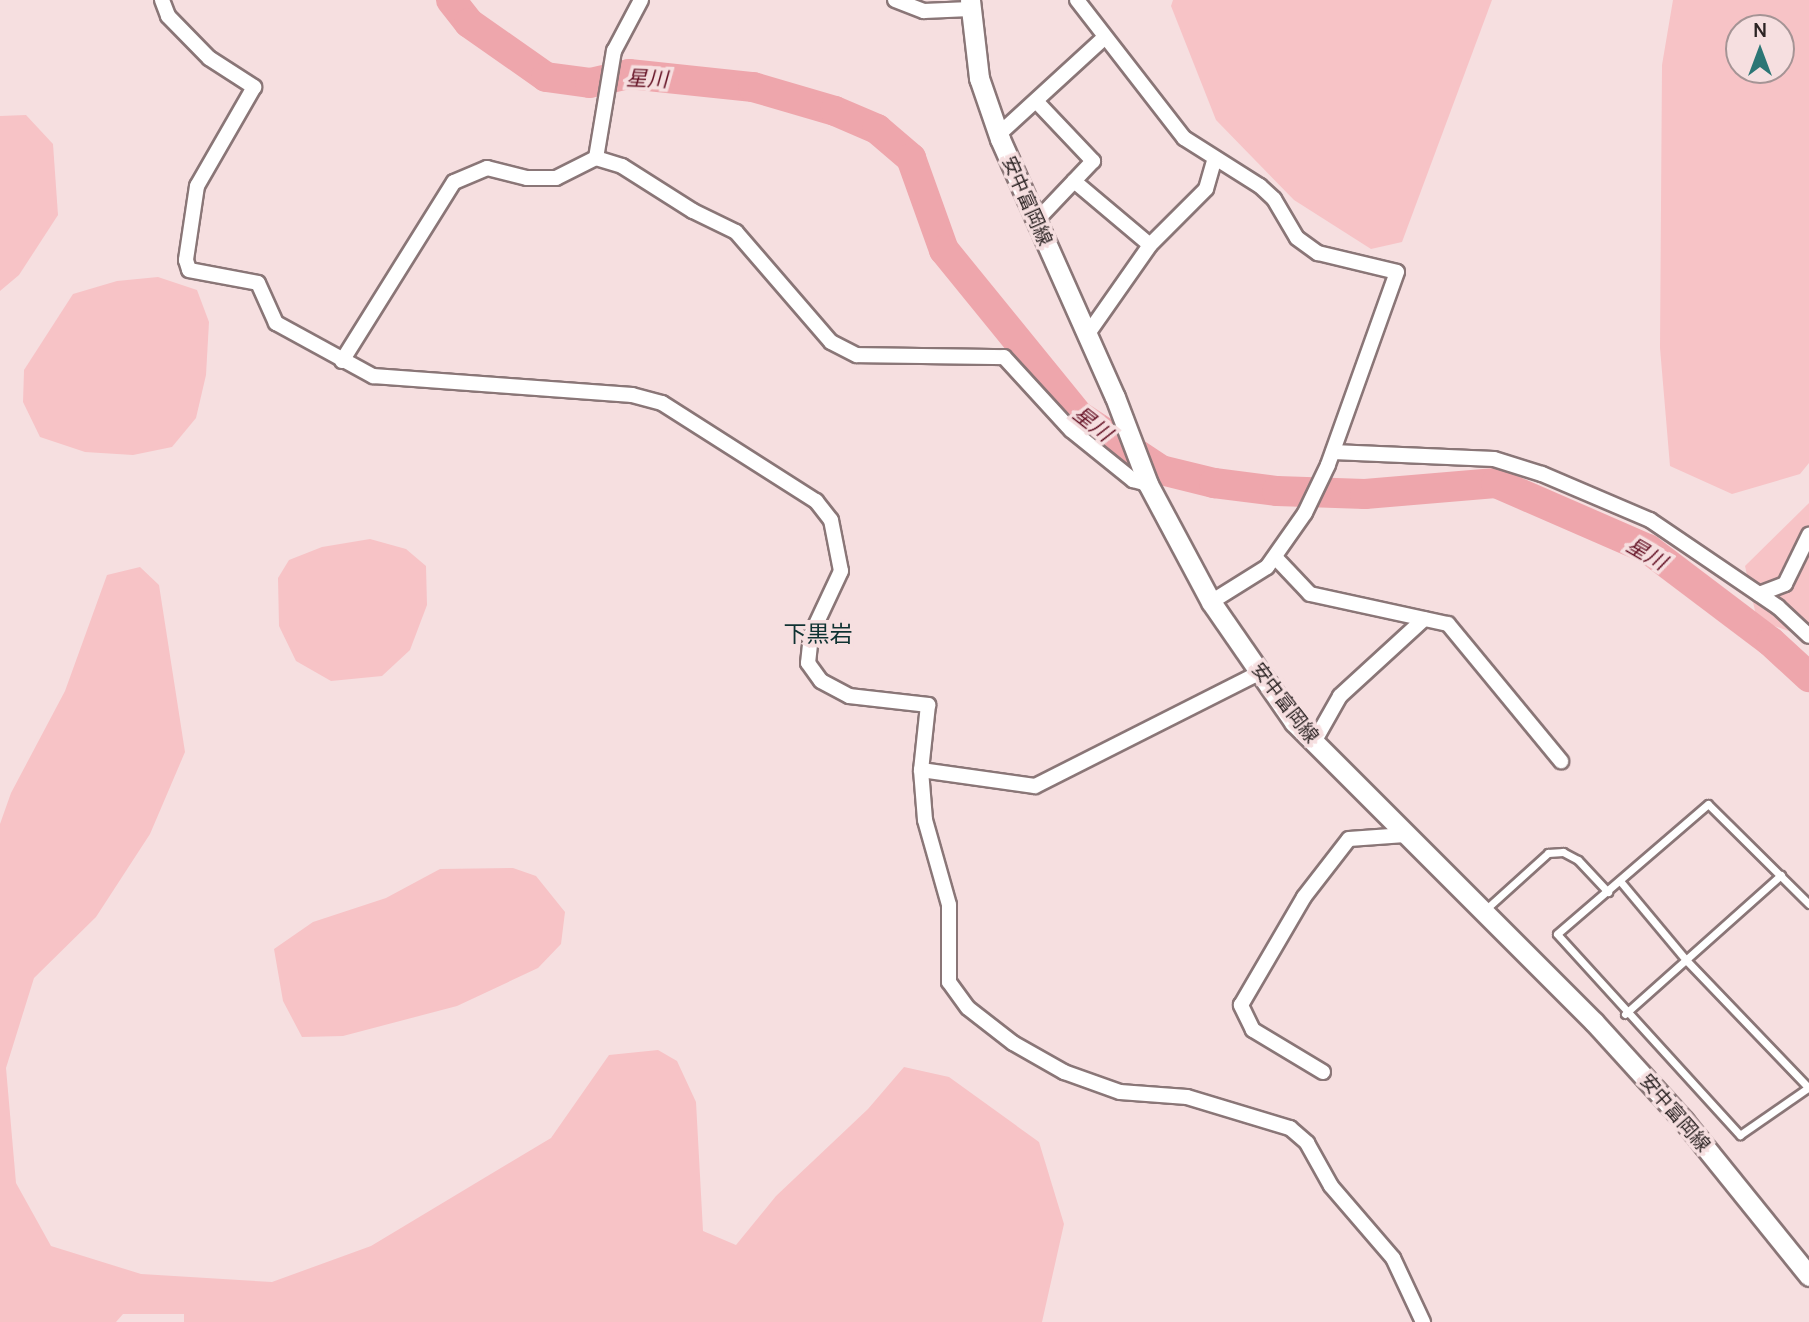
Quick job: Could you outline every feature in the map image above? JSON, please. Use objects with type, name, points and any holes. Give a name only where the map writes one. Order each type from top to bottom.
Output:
[{"type":"main road","name":"安中富岡線","points":[[970,5],[979,78],[998,135],[1115,397],[1146,480],[1211,602],[1259,673],[1314,742],[1675,1111],[1809,1276]]},
{"type":"street","points":[[162,0],[167,16],[209,58],[254,87],[197,186],[186,260],[189,270],[258,284],[276,323],[373,376],[620,394],[662,403],[816,501],[831,520],[841,571],[811,635],[808,663],[821,681],[849,695],[928,705],[921,770],[925,820],[948,905],[950,982],[968,1008],[1013,1043],[1064,1072],[1120,1092],[1187,1097],[1290,1128],[1307,1143],[1331,1186],[1393,1258],[1423,1322]]},
{"type":"street","points":[[596,158],[608,96],[611,62],[641,0]]},
{"type":"street","points":[[895,0],[924,11],[970,5]]},
{"type":"street","points":[[1077,0],[1184,138],[1274,199],[1297,237],[1318,253],[1397,272],[1331,458],[1305,513],[1275,557],[1211,602]]},
{"type":"street","points":[[998,135],[1104,38]]},
{"type":"street","points":[[1036,101],[1093,161],[1036,221]]},
{"type":"street","points":[[342,361],[454,182],[487,168],[527,178],[556,178],[596,158],[622,166],[693,211],[736,232],[831,342],[857,355],[1004,357],[1071,430],[1133,480],[1146,480]]},
{"type":"street","points":[[1087,335],[1150,245],[1206,189],[1215,158]]},
{"type":"street","points":[[1074,181],[1150,245]]},
{"type":"street","points":[[1331,458],[1494,458],[1542,474],[1650,520],[1759,594],[1809,636]]},
{"type":"street","points":[[1759,594],[1785,584],[1809,535]]},
{"type":"street","points":[[1275,557],[1310,594],[1448,624],[1562,761]]},
{"type":"street","points":[[1314,742],[1340,696],[1424,619]]},
{"type":"street","points":[[921,770],[1035,786],[1259,673]]},
{"type":"street","points":[[1323,1072],[1253,1030],[1241,1005],[1304,897],[1349,839],[1405,835]]},
{"type":"lane","points":[[1620,881],[1687,961],[1809,1088],[1740,1135],[1625,1014],[1557,934],[1708,804],[1809,904]]},
{"type":"lane","points":[[1483,912],[1548,853],[1563,852],[1578,860],[1608,892]]},
{"type":"lane","points":[[1625,1014],[1781,875]]},
{"type":"shaded area","points":[[1173,0],[1492,0],[1402,242],[1371,249],[1294,200],[1216,120],[1171,6]]},
{"type":"shaded area","points":[[1673,0],[1809,0],[1809,463],[1800,474],[1732,494],[1670,466],[1660,348],[1662,65]]},
{"type":"shaded area","points":[[26,115],[53,144],[58,215],[19,275],[0,291],[0,116]]},
{"type":"shaded area","points":[[158,277],[197,290],[209,322],[206,375],[196,418],[172,447],[133,455],[85,452],[40,437],[23,402],[24,370],[73,294],[117,281]]},
{"type":"shaded area","points":[[1809,503],[1809,638],[1757,620],[1745,566]]},
{"type":"shaded area","points":[[370,539],[406,549],[426,566],[427,605],[410,650],[382,676],[331,681],[296,661],[279,626],[278,578],[289,560],[322,547]]},
{"type":"shaded area","points":[[140,567],[159,585],[185,752],[150,834],[96,917],[34,978],[6,1068],[16,1183],[51,1246],[141,1274],[272,1282],[371,1246],[551,1138],[609,1055],[658,1050],[677,1061],[696,1102],[703,1231],[736,1245],[776,1196],[868,1109],[904,1067],[949,1077],[1039,1142],[1064,1224],[1042,1322],[184,1322],[184,1314],[123,1314],[116,1322],[0,1322],[0,824],[11,793],[65,691],[107,575]]},
{"type":"shaded area","points":[[513,868],[536,876],[565,912],[561,944],[538,968],[457,1006],[343,1036],[302,1037],[283,1001],[274,949],[313,922],[386,898],[440,869]]},
{"type":"waterway","name":"星川","points":[[451,0],[469,23],[546,77],[590,83],[629,74],[753,87],[835,111],[877,129],[911,158],[944,250],[1078,415],[1161,470],[1214,483],[1277,491],[1365,494],[1496,483],[1648,549],[1771,642],[1809,677]]},
{"type":"district","name":"下黒岩","points":[[818,633]]}]
